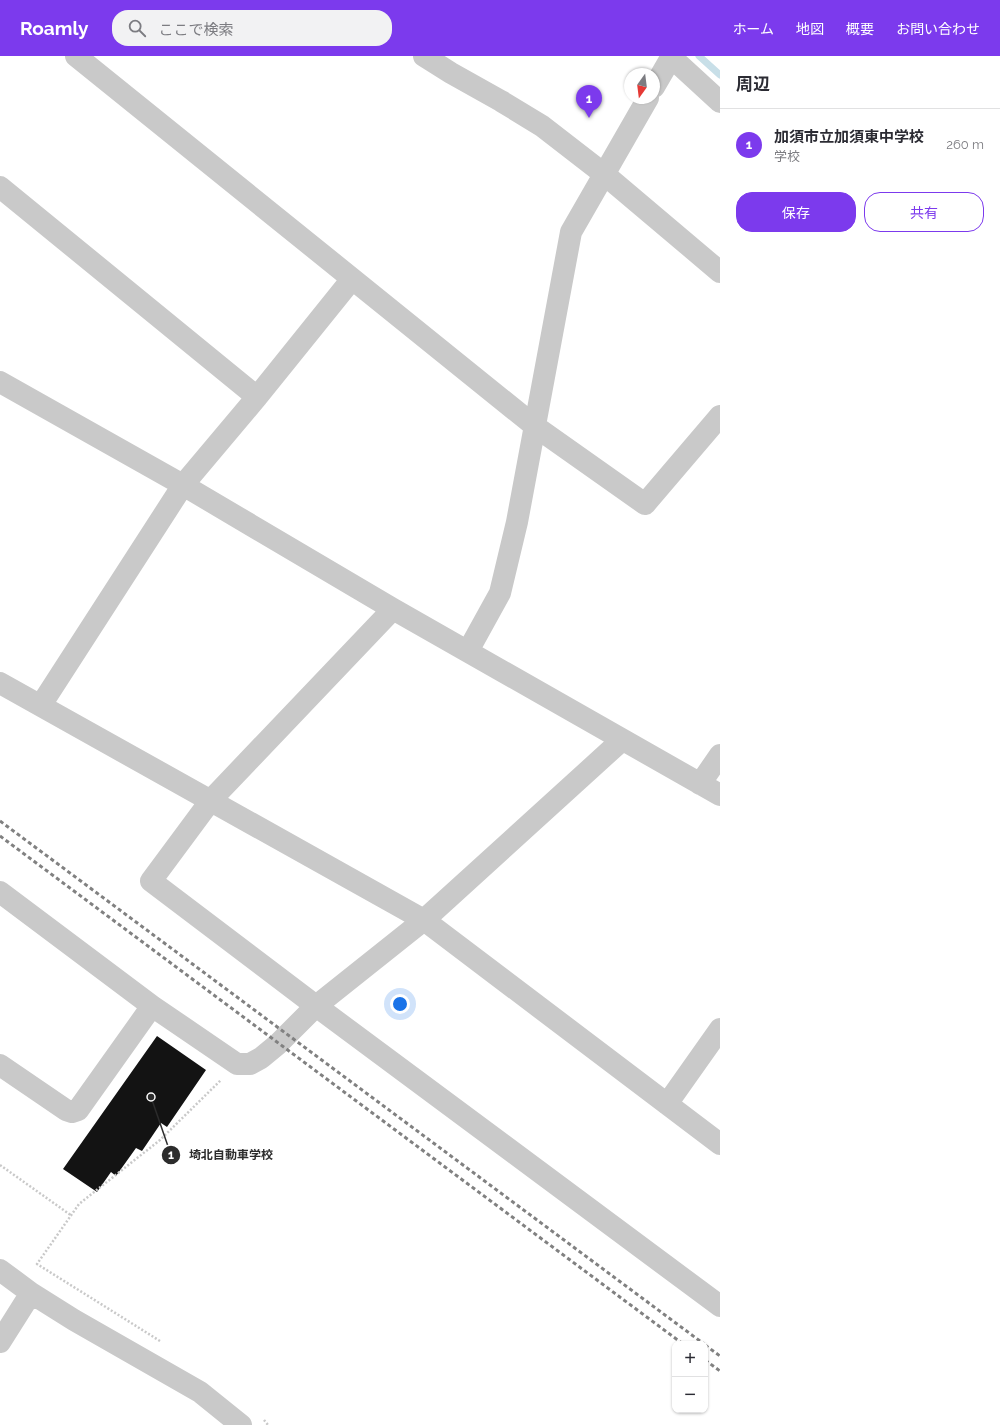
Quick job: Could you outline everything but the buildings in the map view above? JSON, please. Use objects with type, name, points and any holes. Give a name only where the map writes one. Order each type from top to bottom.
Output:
[{"type":"street","points":[[76,56],[536,427],[646,504],[720,416]]},
{"type":"street","points":[[424,56],[542,126],[604,174],[720,272]]},
{"type":"street","points":[[660,76],[671,57],[720,102]]},
{"type":"street","points":[[468,651],[500,593],[517,522],[536,427],[570,232],[645,104]]},
{"type":"street","points":[[0,187],[257,397]]},
{"type":"street","points":[[41,705],[183,485],[257,397],[352,279]]},
{"type":"street","points":[[0,382],[183,485],[393,609],[720,795]]},
{"type":"street","points":[[393,609],[211,800],[151,881],[316,1006],[720,1306]]},
{"type":"street","points":[[0,683],[424,920],[720,1144]]},
{"type":"street","points":[[0,892],[152,1006],[237,1064],[250,1064],[261,1058],[278,1044],[316,1006],[424,920],[622,740]]},
{"type":"street","points":[[700,784],[720,755]]},
{"type":"street","points":[[0,1065],[66,1110],[72,1112],[78,1110],[152,1006]]},
{"type":"street","points":[[667,1104],[720,1029]]},
{"type":"street","points":[[0,1270],[74,1320],[200,1392],[241,1425]]},
{"type":"street","points":[[0,1342],[31,1292]]},
{"type":"path","points":[[163,1343],[37,1264],[79,1204],[160,1140],[222,1080]]},
{"type":"path","points":[[0,1165],[72,1216]]},
{"type":"path","points":[[263,1420],[268,1425]]},
{"type":"waterway","points":[[699,56],[720,75]]},
{"type":"railway","points":[[0,821],[700,1341]]},
{"type":"railway","points":[[0,836],[679,1341]]},
{"type":"railway","points":[[708,1347],[720,1356]]},
{"type":"railway","points":[[708,1362],[720,1371]]},
{"type":"place","name":"加須市立加須東中学校","points":[[589,118]]},
{"type":"place","name":"埼北自動車学校","points":[[151,1097]]}]
